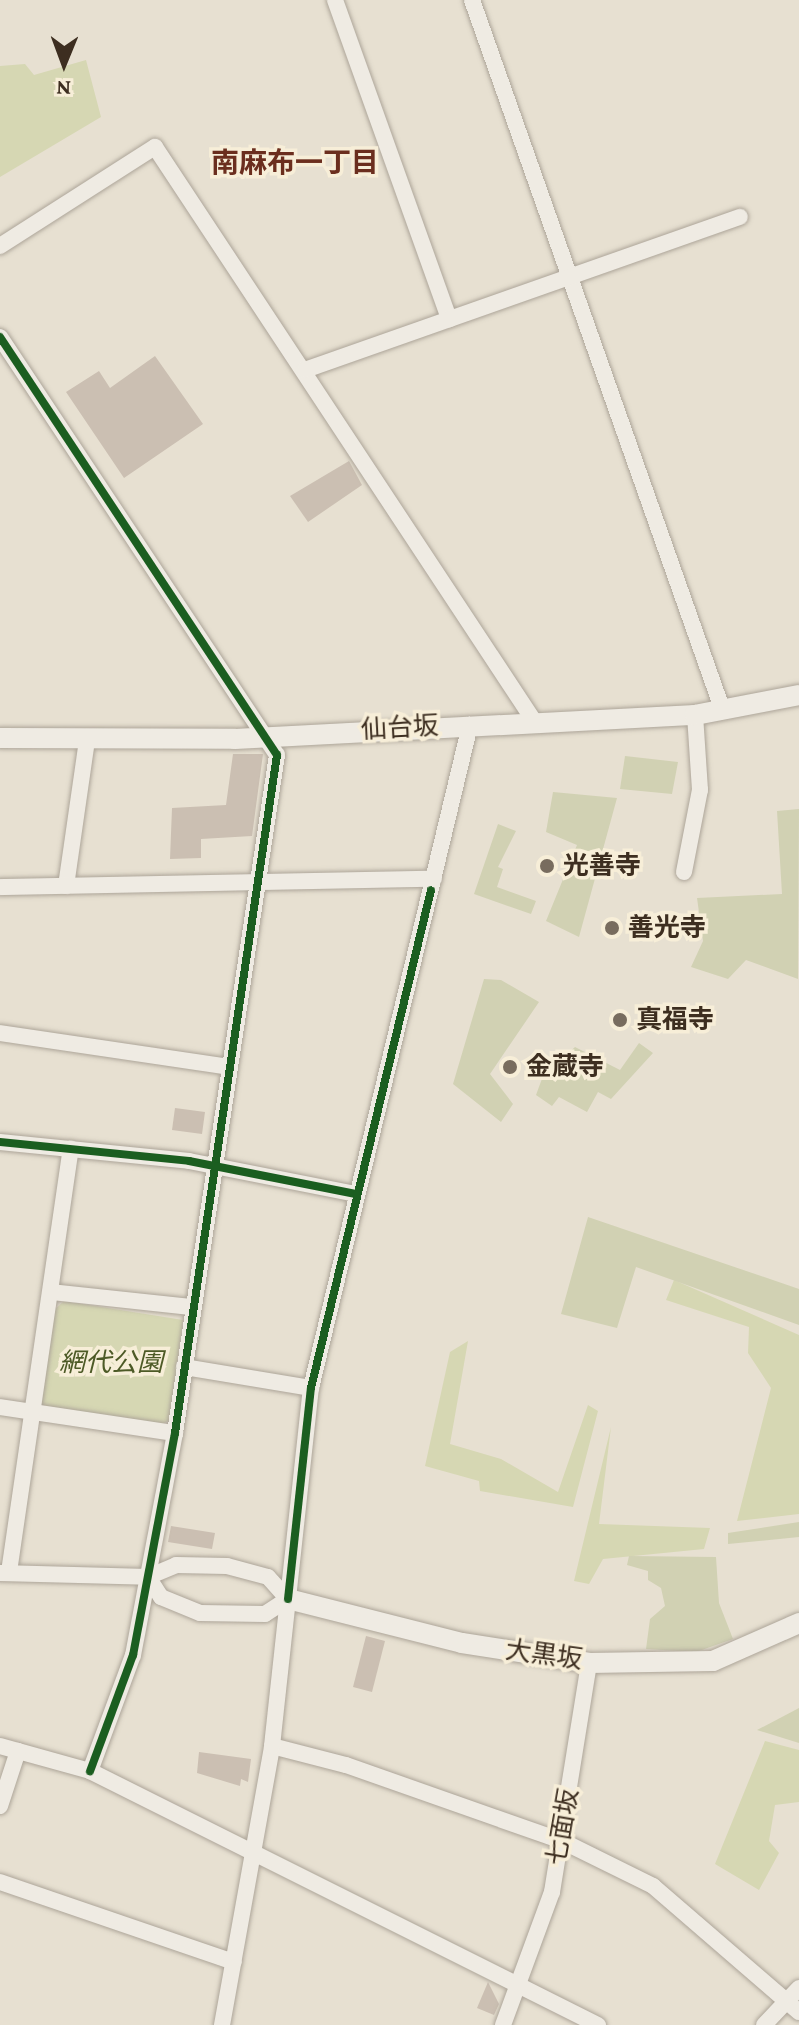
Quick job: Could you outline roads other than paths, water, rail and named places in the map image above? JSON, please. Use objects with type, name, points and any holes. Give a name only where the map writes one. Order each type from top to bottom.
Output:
[{"type":"street","points":[[335,0],[449,319]]},
{"type":"street","points":[[472,0],[723,711]]},
{"type":"street","points":[[0,246],[155,147],[534,721]]},
{"type":"street","points":[[305,370],[740,217]]},
{"type":"street","points":[[0,337],[277,755],[175,1433],[133,1655],[90,1771]]},
{"type":"street","name":"仙台坂","points":[[0,738],[87,740],[265,735],[695,715],[799,695]]},
{"type":"street","points":[[684,872],[700,790],[695,715]]},
{"type":"street","points":[[222,2025],[272,1746],[311,1388],[470,725]]},
{"type":"street","points":[[66,886],[87,740]]},
{"type":"street","points":[[0,889],[434,879]]},
{"type":"street","points":[[0,1033],[229,1067]]},
{"type":"street","points":[[0,1142],[214,1165],[356,1194]]},
{"type":"street","points":[[71,1149],[33,1411],[4,1572],[148,1577],[176,1565],[227,1566],[268,1577],[288,1599]]},
{"type":"street","points":[[51,1292],[192,1307]]},
{"type":"street","points":[[184,1367],[311,1388]]},
{"type":"street","points":[[0,1407],[175,1433]]},
{"type":"street","points":[[148,1577],[161,1597],[200,1613],[263,1614],[288,1599]]},
{"type":"street","name":"大黒坂","points":[[288,1599],[462,1643],[589,1663],[713,1661],[799,1623]]},
{"type":"street","name":"七面坂","points":[[503,2025],[552,1892],[589,1663]]},
{"type":"street","points":[[0,1746],[90,1771],[598,2025]]},
{"type":"street","points":[[272,1746],[346,1765],[562,1841],[653,1886],[795,2000],[764,2025]]},
{"type":"street","points":[[0,1806],[18,1751]]},
{"type":"street","points":[[0,1882],[234,1962]]},
{"type":"place","name":"光善寺","points":[[547,866]]},
{"type":"place","name":"善光寺","points":[[612,928]]},
{"type":"place","name":"真福寺","points":[[620,1020]]},
{"type":"place","name":"金蔵寺","points":[[510,1067]]},
{"type":"district","name":"南麻布一丁目","points":[[295,163]]},
{"type":"park label","name":"網代公園","points":[[111,1363]]}]
